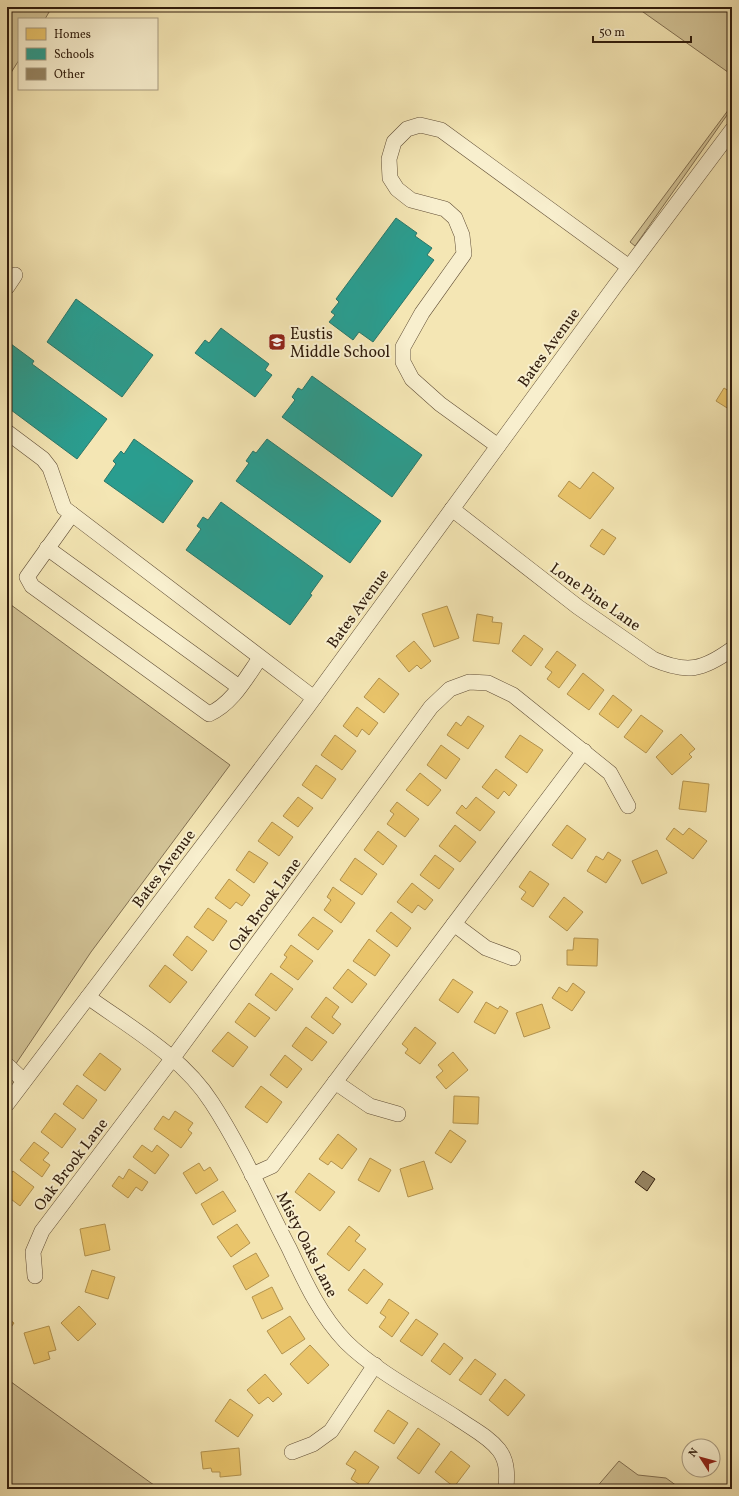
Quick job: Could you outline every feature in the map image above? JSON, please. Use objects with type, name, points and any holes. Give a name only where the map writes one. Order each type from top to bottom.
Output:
[{"type":"street","points":[[498,446],[440,404],[412,379],[403,362],[403,347],[422,313],[464,254],[462,234],[455,218],[445,209],[411,200],[397,189],[390,178],[389,159],[394,142],[407,129],[420,125],[441,130],[629,267]]},
{"type":"street","name":"Bates Avenue","points":[[7,1104],[314,698],[629,267],[732,130]]},
{"type":"street","points":[[7,432],[43,459],[50,468],[64,508],[314,698]]},
{"type":"street","name":"Lone Pine Lane","points":[[452,509],[578,608],[654,659],[667,665],[684,669],[696,668],[713,662],[732,648]]},
{"type":"street","points":[[72,514],[27,577],[32,586],[209,714],[224,704],[239,687],[260,658]]},
{"type":"street","points":[[47,548],[239,687]]},
{"type":"street","name":"Oak Brook Lane","points":[[35,1276],[33,1252],[42,1231],[172,1059],[431,707],[450,689],[469,682],[488,683],[513,695],[610,773],[628,806]]},
{"type":"street","points":[[252,1175],[272,1166],[584,751]]},
{"type":"street","points":[[454,924],[486,948],[513,958]]},
{"type":"street","name":"Misty Oaks Lane","points":[[88,997],[172,1059],[195,1080],[212,1102],[252,1175],[314,1298],[334,1330],[351,1347],[375,1365],[484,1436],[500,1451],[507,1469],[506,1489]]},
{"type":"street","points":[[7,1065],[24,1081]]},
{"type":"street","points":[[335,1082],[370,1106],[398,1114]]},
{"type":"street","points":[[292,1452],[313,1444],[330,1431],[375,1365]]},
{"type":"shaded area","points":[[7,7],[52,7],[46,18],[18,18],[18,62],[7,79]]},
{"type":"shaded area","points":[[636,7],[732,7],[732,75]]},
{"type":"shaded area","points":[[732,105],[732,108],[635,246],[630,242]]},
{"type":"shaded area","points":[[7,602],[230,765],[91,952],[7,1077]]},
{"type":"shaded area","points":[[7,1379],[151,1483],[160,1489],[7,1489]]},
{"type":"shaded area","points":[[619,1461],[638,1475],[666,1478],[681,1489],[595,1489]]},
{"type":"building: Homes","points":[[724,388],[732,393],[732,411],[716,401]]},
{"type":"building: Homes","points":[[593,472],[614,488],[590,519],[558,496],[569,481],[580,489]]},
{"type":"building: Homes","points":[[602,529],[616,538],[604,555],[590,546]]},
{"type":"building: Homes","points":[[447,606],[459,638],[434,647],[422,614]]},
{"type":"building: Homes","points":[[477,614],[493,617],[492,622],[502,623],[499,644],[473,641]]},
{"type":"building: Homes","points":[[524,635],[543,649],[531,666],[512,651]]},
{"type":"building: Homes","points":[[414,641],[431,661],[421,669],[417,665],[409,672],[396,656]]},
{"type":"building: Homes","points":[[557,651],[576,665],[559,688],[547,679],[552,672],[545,667]]},
{"type":"building: Homes","points":[[583,673],[604,690],[589,710],[567,694]]},
{"type":"building: Homes","points":[[379,678],[399,694],[384,713],[364,697]]},
{"type":"building: Homes","points":[[613,695],[632,710],[618,728],[599,714]]},
{"type":"building: Homes","points":[[357,707],[378,723],[369,735],[362,729],[357,737],[343,726]]},
{"type":"building: Homes","points":[[641,715],[663,731],[646,753],[624,737]]},
{"type":"building: Homes","points":[[468,716],[484,726],[468,749],[447,735],[456,722],[461,726]]},
{"type":"building: Homes","points":[[681,734],[695,749],[689,754],[692,757],[672,775],[656,757]]},
{"type":"building: Homes","points":[[335,735],[356,751],[342,770],[321,755]]},
{"type":"building: Homes","points":[[520,735],[543,750],[527,773],[505,757]]},
{"type":"building: Homes","points":[[441,745],[460,759],[446,779],[427,765]]},
{"type":"building: Homes","points":[[316,765],[336,779],[322,799],[302,785]]},
{"type":"building: Homes","points":[[496,769],[517,785],[509,796],[504,791],[498,799],[482,787]]},
{"type":"building: Homes","points":[[420,773],[441,790],[428,806],[406,790]]},
{"type":"building: Homes","points":[[683,781],[709,784],[706,812],[679,809]]},
{"type":"building: Homes","points":[[298,797],[313,808],[298,827],[283,816]]},
{"type":"building: Homes","points":[[476,797],[495,812],[480,831],[456,813],[462,805],[466,809]]},
{"type":"building: Homes","points":[[397,802],[419,819],[405,837],[387,824],[394,814],[390,811]]},
{"type":"building: Homes","points":[[272,822],[293,837],[279,856],[258,841]]},
{"type":"building: Homes","points":[[455,825],[476,842],[460,862],[439,846]]},
{"type":"building: Homes","points":[[567,825],[586,839],[572,859],[552,845]]},
{"type":"building: Homes","points":[[674,828],[683,835],[689,828],[707,841],[693,859],[666,839]]},
{"type":"building: Homes","points":[[378,831],[397,846],[383,865],[364,850]]},
{"type":"building: Homes","points":[[657,850],[667,873],[642,884],[632,861]]},
{"type":"building: Homes","points":[[249,851],[268,863],[254,883],[236,870]]},
{"type":"building: Homes","points":[[608,852],[621,860],[606,883],[587,871],[596,856],[603,860]]},
{"type":"building: Homes","points":[[435,855],[454,869],[439,889],[420,875]]},
{"type":"building: Homes","points":[[355,858],[377,874],[362,895],[340,880]]},
{"type":"building: Homes","points":[[530,871],[549,884],[533,907],[521,899],[526,892],[519,887]]},
{"type":"building: Homes","points":[[229,879],[250,895],[242,906],[236,902],[230,909],[215,898]]},
{"type":"building: Homes","points":[[412,883],[433,900],[425,910],[418,905],[412,913],[397,902]]},
{"type":"building: Homes","points":[[333,887],[355,903],[341,923],[324,910],[331,900],[327,897]]},
{"type":"building: Homes","points":[[564,897],[583,912],[567,931],[549,917]]},
{"type":"building: Homes","points":[[208,908],[227,921],[213,941],[194,927]]},
{"type":"building: Homes","points":[[391,912],[411,928],[397,947],[376,931]]},
{"type":"building: Homes","points":[[313,917],[333,931],[318,950],[298,935]]},
{"type":"building: Homes","points":[[187,936],[207,951],[192,971],[173,955]]},
{"type":"building: Homes","points":[[574,938],[598,939],[597,966],[567,965],[567,950],[573,950]]},
{"type":"building: Homes","points":[[369,939],[390,955],[375,976],[353,961]]},
{"type":"building: Homes","points":[[291,945],[313,961],[298,980],[280,967],[287,957],[284,955]]},
{"type":"building: Homes","points":[[165,965],[187,982],[170,1003],[149,986]]},
{"type":"building: Homes","points":[[348,969],[367,984],[352,1003],[333,988]]},
{"type":"building: Homes","points":[[271,973],[293,989],[276,1011],[255,995]]},
{"type":"building: Homes","points":[[453,979],[473,992],[458,1013],[439,1000]]},
{"type":"building: Homes","points":[[573,983],[585,992],[572,1011],[552,998],[559,987],[567,992]]},
{"type":"building: Homes","points":[[326,997],[339,1007],[332,1017],[341,1024],[333,1034],[311,1017]]},
{"type":"building: Homes","points":[[486,1002],[498,1009],[500,1006],[508,1011],[495,1034],[474,1022]]},
{"type":"building: Homes","points":[[249,1003],[270,1018],[255,1037],[235,1022]]},
{"type":"building: Homes","points":[[542,1004],[550,1028],[524,1037],[516,1013]]},
{"type":"building: Homes","points":[[306,1027],[327,1042],[312,1061],[292,1046]]},
{"type":"building: Homes","points":[[415,1027],[436,1043],[420,1064],[405,1053],[408,1049],[402,1044]]},
{"type":"building: Homes","points":[[228,1032],[248,1047],[233,1067],[212,1051]]},
{"type":"building: Homes","points":[[453,1052],[468,1070],[446,1089],[436,1077],[443,1071],[438,1065]]},
{"type":"building: Homes","points":[[100,1053],[121,1069],[105,1091],[83,1075]]},
{"type":"building: Homes","points":[[285,1055],[302,1069],[287,1088],[270,1075]]},
{"type":"building: Homes","points":[[77,1085],[97,1100],[83,1119],[63,1104]]},
{"type":"building: Homes","points":[[261,1086],[282,1102],[267,1123],[245,1107]]},
{"type":"building: Homes","points":[[454,1096],[479,1097],[478,1124],[453,1123]]},
{"type":"building: Homes","points":[[175,1111],[193,1123],[188,1130],[192,1133],[181,1148],[154,1129],[163,1116],[169,1120]]},
{"type":"building: Homes","points":[[55,1113],[76,1129],[62,1148],[41,1132]]},
{"type":"building: Homes","points":[[450,1130],[466,1141],[451,1163],[435,1153]]},
{"type":"building: Homes","points":[[338,1134],[357,1149],[342,1169],[331,1161],[328,1165],[319,1159]]},
{"type":"building: Homes","points":[[34,1142],[49,1153],[43,1160],[50,1165],[42,1177],[20,1160]]},
{"type":"building: Homes","points":[[142,1145],[152,1152],[157,1145],[169,1155],[155,1174],[133,1157]]},
{"type":"building: Homes","points":[[370,1158],[391,1170],[379,1192],[358,1180]]},
{"type":"building: Homes","points":[[424,1161],[433,1189],[408,1197],[400,1169]]},
{"type":"building: Homes","points":[[199,1163],[204,1171],[210,1167],[218,1180],[196,1194],[183,1173]]},
{"type":"building: Homes","points":[[129,1169],[148,1182],[142,1191],[136,1187],[128,1198],[112,1186],[119,1176],[123,1179]]},
{"type":"building: Homes","points":[[13,1171],[34,1187],[20,1206],[7,1196],[7,1179]]},
{"type":"building: Homes","points":[[309,1173],[335,1192],[320,1211],[295,1192]]},
{"type":"building: Homes","points":[[223,1191],[236,1211],[213,1225],[201,1204]]},
{"type":"building: Homes","points":[[105,1224],[110,1250],[85,1256],[80,1229]]},
{"type":"building: Homes","points":[[237,1224],[250,1243],[231,1257],[217,1237]]},
{"type":"building: Homes","points":[[349,1226],[360,1235],[355,1241],[366,1249],[349,1271],[327,1254]]},
{"type":"building: Homes","points":[[256,1253],[269,1276],[246,1290],[233,1266]]},
{"type":"building: Homes","points":[[364,1269],[383,1284],[367,1304],[348,1290]]},
{"type":"building: Homes","points":[[92,1270],[115,1277],[108,1299],[85,1292]]},
{"type":"building: Homes","points":[[272,1287],[283,1309],[262,1319],[252,1297]]},
{"type":"building: Homes","points":[[389,1299],[409,1313],[392,1337],[379,1327],[386,1317],[380,1313]]},
{"type":"building: Homes","points":[[79,1306],[96,1324],[78,1341],[61,1323]]},
{"type":"building: Homes","points":[[290,1316],[305,1339],[282,1354],[267,1331]]},
{"type":"building: Homes","points":[[7,1318],[14,1323],[7,1333]]},
{"type":"building: Homes","points":[[416,1319],[438,1334],[422,1356],[400,1341]]},
{"type":"building: Homes","points":[[49,1326],[56,1350],[48,1352],[50,1359],[34,1364],[24,1333]]},
{"type":"building: Homes","points":[[444,1343],[463,1358],[450,1375],[431,1361]]},
{"type":"building: Homes","points":[[310,1345],[329,1365],[308,1384],[290,1364]]},
{"type":"building: Homes","points":[[475,1359],[496,1374],[481,1395],[459,1380]]},
{"type":"building: Homes","points":[[265,1374],[282,1394],[273,1402],[268,1397],[259,1404],[247,1390]]},
{"type":"building: Homes","points":[[505,1379],[525,1395],[508,1416],[489,1400]]},
{"type":"building: Homes","points":[[230,1399],[253,1415],[238,1437],[215,1421]]},
{"type":"building: Homes","points":[[388,1410],[408,1423],[394,1444],[374,1431]]},
{"type":"building: Homes","points":[[418,1428],[440,1444],[419,1474],[397,1458]]},
{"type":"building: Homes","points":[[239,1448],[241,1475],[220,1477],[220,1472],[212,1472],[211,1468],[203,1469],[201,1452]]},
{"type":"building: Homes","points":[[355,1451],[379,1467],[365,1488],[351,1479],[356,1470],[346,1464]]},
{"type":"building: Homes","points":[[451,1451],[470,1466],[454,1487],[435,1472]]},
{"type":"building: Schools","points":[[396,218],[417,233],[415,236],[432,248],[427,255],[434,260],[373,342],[359,332],[353,340],[329,322],[335,315],[331,312],[339,302],[336,299]]},
{"type":"building: Schools","points":[[76,299],[153,355],[122,397],[47,342]]},
{"type":"building: Schools","points":[[221,328],[269,364],[265,370],[272,375],[255,397],[195,353],[205,340],[209,343]]},
{"type":"building: Schools","points":[[7,341],[34,361],[32,364],[107,419],[77,459],[7,407]]},
{"type":"building: Schools","points":[[312,376],[422,455],[392,497],[282,417],[295,400],[292,397],[298,388],[302,390]]},
{"type":"building: Schools","points":[[134,439],[193,481],[163,523],[104,481],[116,464],[113,461],[121,451],[124,454]]},
{"type":"building: Schools","points":[[267,439],[381,521],[350,563],[236,481],[249,463],[246,461],[253,451],[256,453]]},
{"type":"building: Schools","points":[[221,502],[323,576],[310,594],[312,595],[290,625],[186,550],[201,529],[197,526],[203,517],[208,520]]},
{"type":"building: Other","points":[[643,1171],[655,1179],[647,1191],[635,1182]]},
{"type":"place","name":"Eustis Middle School","points":[[277,342]]}]
